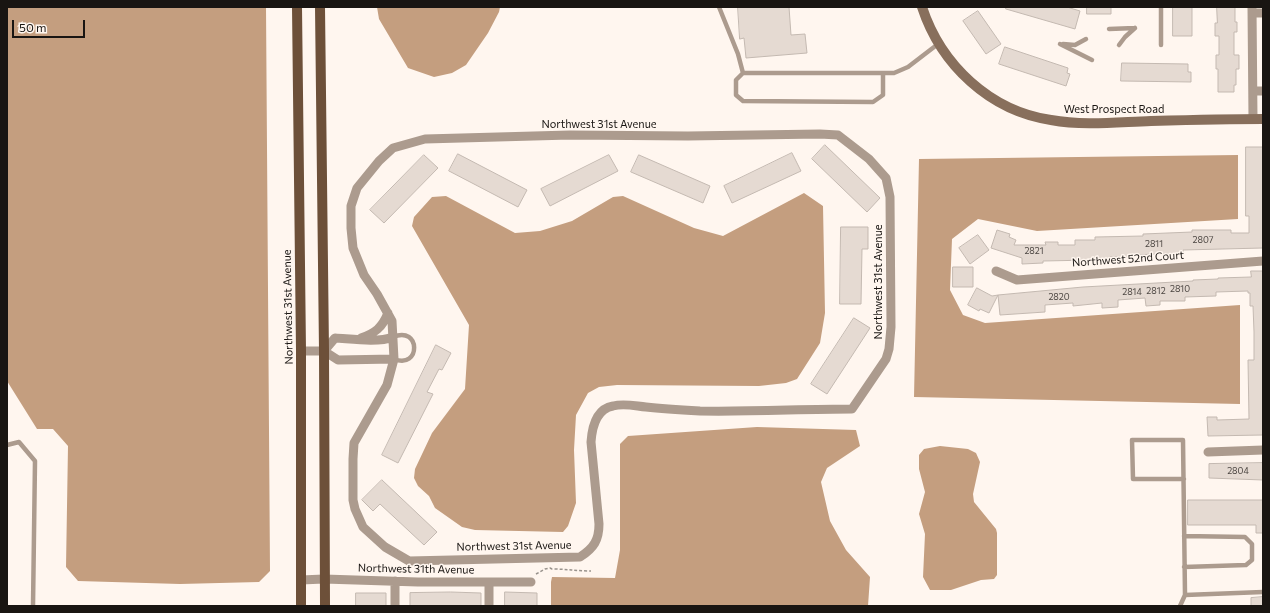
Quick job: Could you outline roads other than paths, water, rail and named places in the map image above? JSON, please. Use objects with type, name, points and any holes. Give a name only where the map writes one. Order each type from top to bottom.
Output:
[{"type":"main road","name":"Northwest 31st Avenue","points":[[297,7],[301,351],[301,606]]},
{"type":"main road","points":[[320,7],[325,606]]},
{"type":"main road","name":"West Prospect Road","points":[[922,7],[938,44],[960,73],[984,93],[1010,108],[1040,118],[1059,122],[1094,123],[1258,119]]},
{"type":"street","points":[[1258,119],[1253,91],[1252,10],[1263,13]]},
{"type":"street","points":[[1253,91],[1263,91]]},
{"type":"street","name":"Northwest 31st Avenue","points":[[570,135],[838,135],[869,159],[886,178],[890,197],[891,327],[889,349],[886,359],[852,409],[700,411],[634,405],[612,406],[604,410],[597,418],[592,429],[591,442],[599,535],[593,546],[580,557],[409,561],[385,547],[363,527],[355,509],[353,500],[354,443],[387,385],[394,359],[392,320],[388,313],[364,276],[353,248],[351,206],[357,188],[379,160],[393,148],[425,139],[570,135]]},
{"type":"street","name":"Northwest 52nd Court","points":[[996,272],[1017,280],[1263,261]]},
{"type":"street","points":[[358,339],[380,328],[384,324],[388,313]]},
{"type":"street","points":[[324,351],[334,338],[376,341],[386,340],[393,337]]},
{"type":"street","points":[[301,351],[324,351],[338,360],[394,359]]},
{"type":"street","points":[[1208,452],[1263,450]]},
{"type":"street","name":"Northwest 31th Avenue","points":[[301,580],[531,582]]},
{"type":"street","points":[[395,581],[395,606]]},
{"type":"street","points":[[489,582],[489,606]]},
{"type":"lane","points":[[719,7],[744,73]]},
{"type":"lane","points":[[1161,7],[1161,45]]},
{"type":"lane","points":[[1109,30],[1135,28],[1119,45]]},
{"type":"lane","points":[[1086,39],[1075,45],[1060,44],[1092,60]]},
{"type":"lane","points":[[883,73],[883,94],[873,102],[743,101],[736,95],[736,80],[744,73],[883,73],[894,73],[908,68],[938,44]]},
{"type":"lane","points":[[393,337],[402,335],[410,338],[415,349],[414,353],[408,359],[399,361],[394,359]]},
{"type":"lane","points":[[1180,606],[1185,595],[1184,566],[1184,479],[1183,440],[1132,440],[1133,479],[1184,479]]},
{"type":"lane","points":[[7,445],[19,442],[35,461],[33,606]]},
{"type":"lane","points":[[1184,536],[1245,537],[1252,544],[1252,560],[1246,565],[1184,566]]},
{"type":"lane","points":[[1185,595],[1263,592]]}]
